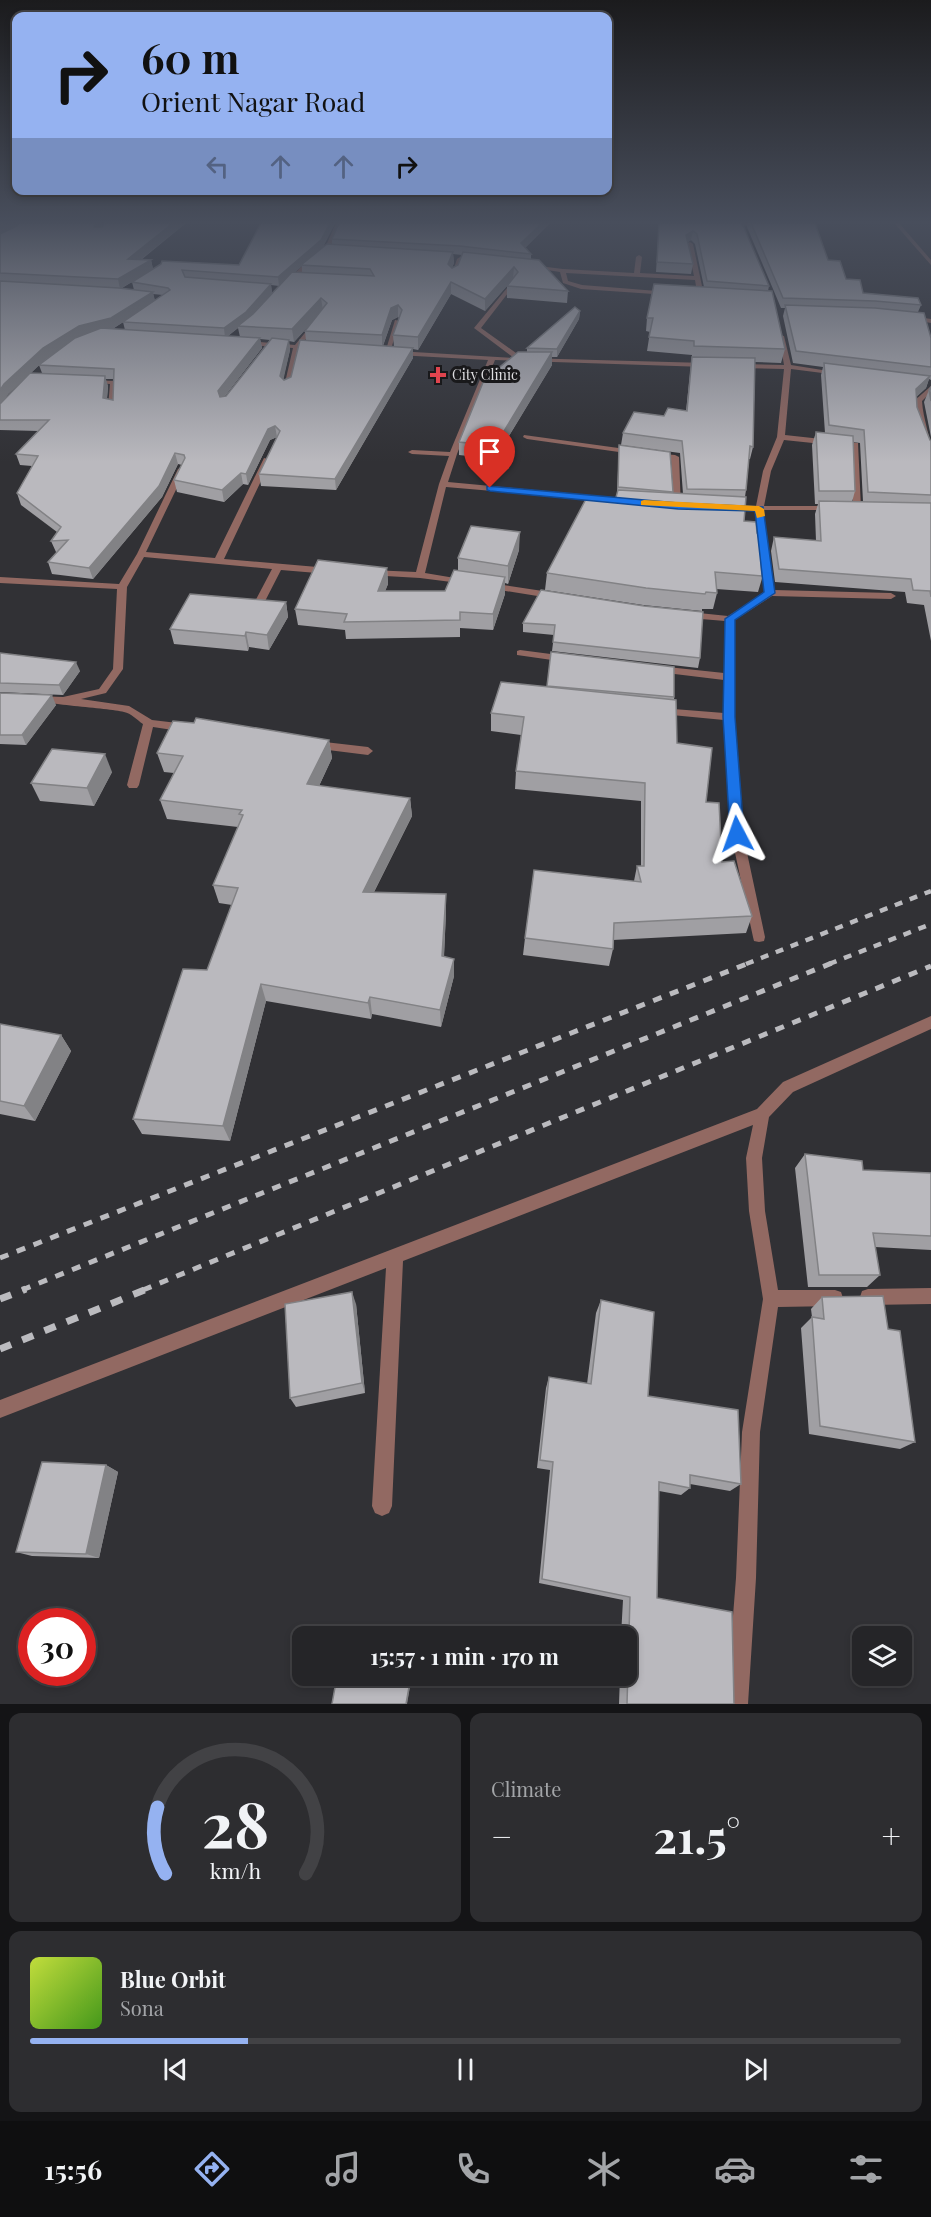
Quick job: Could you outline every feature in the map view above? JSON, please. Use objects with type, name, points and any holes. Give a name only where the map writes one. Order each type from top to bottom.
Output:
[{"type":"street","points":[[497,303],[477,328],[521,360]]},
{"type":"street","points":[[287,387],[297,346],[323,314]]},
{"type":"street","points":[[907,318],[931,322]]},
{"type":"street","points":[[387,352],[397,321]]},
{"type":"street","points":[[770,593],[759,509],[767,471],[781,437],[788,367],[778,323]]},
{"type":"street","points":[[237,343],[320,348]]},
{"type":"street","points":[[264,353],[271,344]]},
{"type":"street","points":[[377,352],[492,359],[718,365]]},
{"type":"street","points":[[420,575],[453,454],[492,359]]},
{"type":"street","points":[[730,366],[788,367],[844,374]]},
{"type":"street","points":[[79,381],[113,382],[112,407]]},
{"type":"street","points":[[922,382],[931,386],[918,401],[919,419],[931,452]]},
{"type":"street","points":[[527,437],[675,457],[678,506]]},
{"type":"street","points":[[781,437],[855,445],[857,508]]},
{"type":"street","points":[[219,559],[271,451]]},
{"type":"street","points":[[412,452],[453,454]]},
{"type":"street","points":[[63,700],[102,690],[118,669],[122,587],[141,554],[182,468]]},
{"type":"street","points":[[443,484],[643,502]]},
{"type":"street","points":[[667,505],[690,506]]},
{"type":"street","points":[[725,507],[868,508]]},
{"type":"street","points":[[141,554],[219,559],[277,568],[337,571]]},
{"type":"street","points":[[256,609],[277,568]]},
{"type":"street","points":[[360,572],[420,575],[566,598]]},
{"type":"street","points":[[0,580],[122,587]]},
{"type":"street","points":[[676,614],[730,619],[770,593],[891,596]]},
{"type":"street","points":[[730,619],[729,717],[737,834],[759,937]]},
{"type":"street","points":[[520,653],[578,660]]},
{"type":"street","points":[[647,668],[729,677]]},
{"type":"street","points":[[21,698],[63,700],[129,709],[149,723],[195,729]]},
{"type":"street","points":[[647,710],[729,717]]},
{"type":"street","points":[[133,785],[149,723]]},
{"type":"street","points":[[299,742],[368,752]]},
{"type":"street","points":[[0,1409],[762,1114],[788,1087],[931,1022]]},
{"type":"street","points":[[737,1704],[746,1578],[751,1432],[771,1299],[757,1211],[754,1158],[762,1114]]},
{"type":"street","points":[[382,1506],[395,1256]]},
{"type":"street","points":[[771,1299],[931,1296]]},
{"type":"building","points":[[0,303],[136,303],[111,318],[79,326],[43,348],[0,390]]},
{"type":"building","points":[[152,303],[254,303],[246,312],[224,328],[123,322]]},
{"type":"building","points":[[264,303],[317,303],[292,329],[238,326]]},
{"type":"building","points":[[327,303],[439,303],[418,337],[393,335],[402,310],[398,305],[391,308],[382,335],[305,331]]},
{"type":"building","points":[[650,303],[775,303],[785,349],[694,346],[694,341],[649,337],[653,318],[647,318]]},
{"type":"building","points":[[892,303],[920,303],[921,305]]},
{"type":"building","points":[[785,305],[875,308],[924,313],[931,338],[931,367],[796,351]]},
{"type":"building","points":[[575,307],[580,311],[557,349],[527,348]]},
{"type":"building","points":[[101,328],[260,338],[218,391],[220,397],[226,396],[272,338],[289,340],[280,376],[284,380],[291,377],[300,340],[413,348],[335,479],[259,474],[280,431],[275,426],[268,429],[246,474],[241,473],[222,490],[174,480],[185,458],[184,455],[175,453],[159,486],[89,568],[48,562],[68,540],[51,541],[61,527],[17,493],[38,456],[16,454],[49,420],[0,420],[0,404],[30,373],[105,376],[103,398],[113,400],[114,369],[39,365],[75,338]]},
{"type":"building","points":[[518,352],[552,352],[495,446],[459,442],[484,380]]},
{"type":"building","points":[[692,357],[755,358],[753,447],[750,446],[746,490],[687,489],[682,441],[623,433],[634,412],[664,416],[668,408],[687,411]]},
{"type":"building","points":[[824,363],[930,376],[916,389],[917,407],[931,441],[931,495],[868,492],[864,430],[829,425]]},
{"type":"building","points":[[816,432],[853,436],[855,491],[819,491]]},
{"type":"building","points":[[619,445],[670,452],[673,492],[618,487]]},
{"type":"building","points":[[618,490],[746,497],[744,521],[756,522],[757,533],[762,534],[766,565],[761,564],[762,576],[715,572],[717,593],[706,592],[705,594],[646,588],[547,573],[586,499],[615,501]]},
{"type":"building","points":[[819,501],[931,503],[931,597],[930,591],[913,590],[911,579],[779,569],[774,537],[821,541]]},
{"type":"building","points":[[471,526],[520,532],[508,566],[458,558]]},
{"type":"building","points":[[318,560],[387,568],[378,591],[445,591],[454,570],[505,577],[493,614],[460,612],[460,620],[344,622],[347,614],[295,609]]},
{"type":"building","points":[[541,590],[644,606],[703,612],[700,658],[553,642],[555,625],[523,623]]},
{"type":"building","points":[[190,594],[286,602],[267,635],[246,632],[245,636],[170,629]]},
{"type":"building","points":[[551,652],[674,667],[674,697],[547,686]]},
{"type":"building","points":[[0,653],[76,662],[59,685],[0,683]]},
{"type":"building","points":[[501,682],[676,700],[677,743],[712,748],[706,802],[719,803],[722,862],[734,861],[752,916],[614,923],[613,949],[525,938],[534,870],[641,882],[637,866],[644,866],[645,783],[516,771],[524,717],[491,713]]},
{"type":"building","points":[[0,693],[52,695],[22,735],[0,735]]},
{"type":"building","points":[[196,718],[329,740],[307,784],[410,798],[363,892],[446,894],[442,956],[454,959],[440,1010],[370,997],[368,1003],[261,984],[223,1126],[133,1119],[183,969],[207,970],[238,888],[213,885],[243,815],[239,814],[242,810],[160,800],[183,756],[157,753],[173,721],[194,723]]},
{"type":"building","points":[[52,749],[105,754],[87,788],[31,783]]},
{"type":"building","points":[[0,1024],[61,1035],[24,1106],[0,1101]]},
{"type":"building","points":[[805,1154],[862,1161],[863,1170],[931,1173],[931,1236],[873,1233],[880,1275],[819,1275]]},
{"type":"building","points":[[352,1292],[362,1383],[290,1398],[285,1304]]},
{"type":"building","points":[[883,1296],[888,1329],[900,1331],[915,1442],[820,1426],[812,1317],[824,1319],[822,1297]]},
{"type":"building","points":[[601,1300],[654,1312],[648,1396],[738,1410],[741,1484],[690,1475],[690,1488],[659,1482],[657,1598],[732,1612],[734,1704],[627,1704],[628,1686],[637,1686],[637,1626],[629,1626],[630,1597],[542,1579],[553,1462],[540,1460],[549,1377],[591,1384]]},
{"type":"building","points":[[42,1462],[106,1465],[86,1554],[16,1552]]},
{"type":"building","points":[[335,1686],[409,1686],[406,1704],[332,1704]]},
{"type":"railway","points":[[746,964],[931,891]]},
{"type":"railway","points":[[829,964],[931,924]]},
{"type":"railway","points":[[0,1258],[749,963]]},
{"type":"railway","points":[[22,1290],[832,963]]},
{"type":"railway","points":[[143,1290],[931,966]]},
{"type":"railway","points":[[0,1299],[26,1289]]},
{"type":"railway","points":[[0,1349],[147,1289]]},
{"type":"slow traffic","points":[[644,503],[759,509],[760,516]]},
{"type":"place","name":"City Clinic","points":[[438,375]]},
{"type":"route","points":[[490,488],[678,506],[759,509],[770,593],[730,619],[729,717],[737,834]]}]
